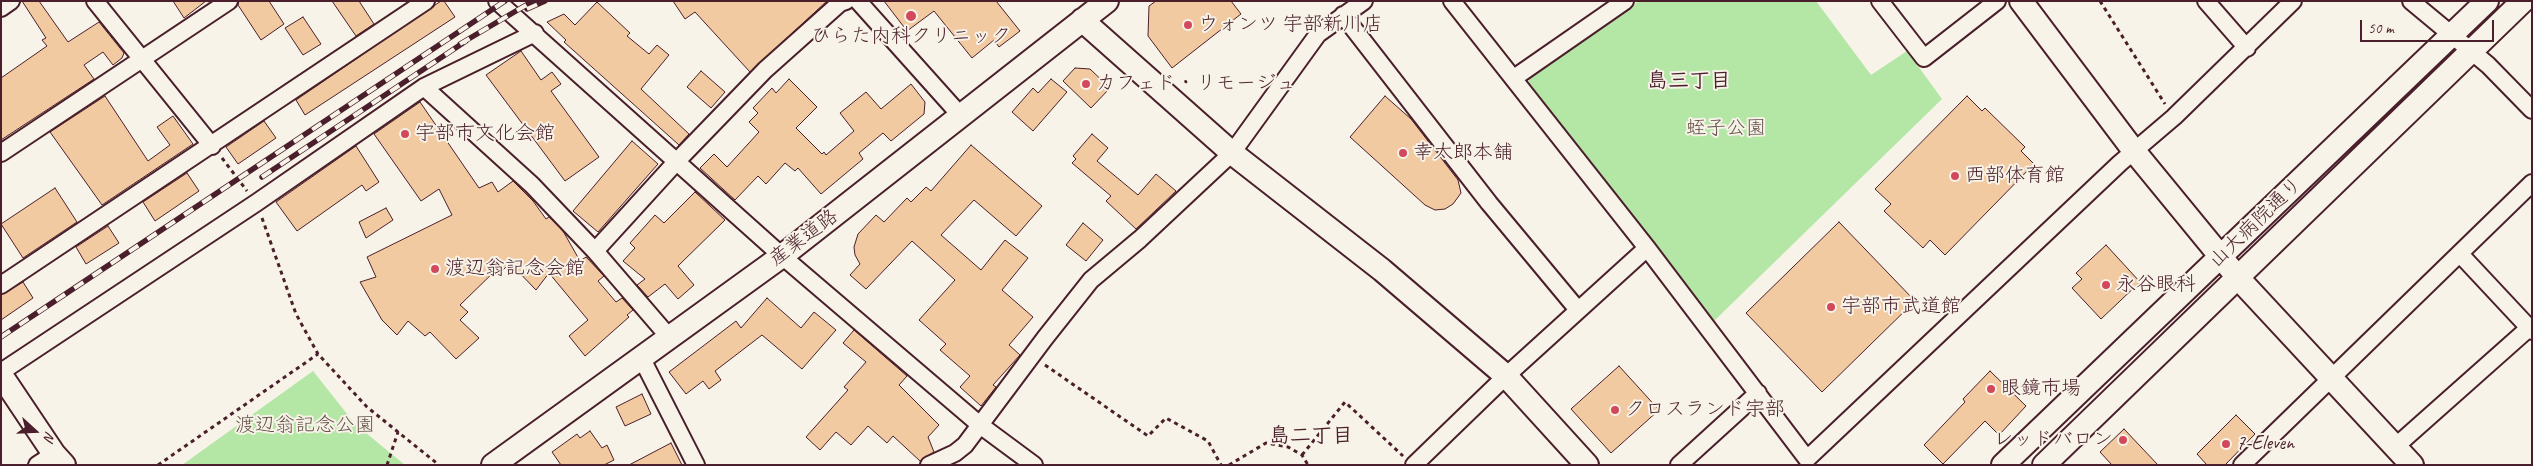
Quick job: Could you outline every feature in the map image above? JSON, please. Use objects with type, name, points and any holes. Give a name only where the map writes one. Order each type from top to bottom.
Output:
[{"type":"street","points":[[1,8],[11,1]]},
{"type":"street","points":[[95,1],[212,146]]},
{"type":"street","points":[[1,153],[229,1]]},
{"type":"street","points":[[1,284],[212,146],[426,1]]},
{"type":"street","points":[[497,1],[782,256],[980,425],[1034,465]]},
{"type":"street","points":[[595,251],[677,161],[765,70],[840,3],[846,1]]},
{"type":"street","points":[[858,1],[962,116]]},
{"type":"street","name":"産業道路","points":[[493,465],[782,256],[1107,1]]},
{"type":"street","points":[[929,465],[955,453],[965,445],[1092,280],[1140,240],[1232,153],[1318,34],[1364,1]]},
{"type":"street","points":[[1452,1],[1647,248],[1807,459],[2134,151],[2174,117],[2247,48],[2293,1]]},
{"type":"street","points":[[1514,78],[1625,1]]},
{"type":"street","points":[[1880,1],[1924,58],[1997,1]]},
{"type":"street","points":[[2021,1],[2134,151],[2238,278],[2412,465]]},
{"type":"street","points":[[2206,1],[2247,48]]},
{"type":"street","points":[[2411,1],[2472,50],[2532,110]]},
{"type":"street","name":"山大病院通り","points":[[2003,465],[2487,1]]},
{"type":"street","name":"山大病院通り","points":[[2044,465],[2523,1]]},
{"type":"street","points":[[1343,15],[1489,203],[1578,310]]},
{"type":"street","points":[[1082,20],[1232,153],[1382,270],[1506,376],[1588,465]]},
{"type":"street","points":[[54,462],[1,374],[256,203],[424,87],[535,33]]},
{"type":"street","points":[[424,87],[532,185],[595,251],[669,337]]},
{"type":"street","points":[[2242,465],[2532,183]]},
{"type":"street","points":[[1410,462],[1647,248]]},
{"type":"street","points":[[2395,447],[2530,330],[2460,254]]},
{"type":"street","points":[[641,357],[696,465]]},
{"type":"street","points":[[1679,465],[1758,393]]},
{"type":"path","points":[[2100,1],[2174,117]]},
{"type":"path","points":[[212,146],[256,203],[296,314],[318,354],[367,407],[440,465]]},
{"type":"path","points":[[158,465],[318,354]]},
{"type":"path","points":[[1032,356],[1148,436],[1166,418],[1208,441],[1221,465]]},
{"type":"path","points":[[1302,455],[1346,402],[1410,462]]},
{"type":"path","points":[[387,465],[398,432]]},
{"type":"path","points":[[1229,465],[1266,443],[1288,447],[1302,455],[1308,465]]},
{"type":"green space","name":"蛭子公園","points":[[1639,1],[1816,1],[1871,75],[1907,51],[1942,99],[1714,321],[1528,83],[1531,74]]},
{"type":"green space","name":"渡辺翁記念公園","points":[[313,371],[355,424],[405,465],[182,465]]},
{"type":"building","points":[[22,1],[39,1],[68,42],[99,22],[124,53],[122,58],[113,65],[103,52],[84,65],[94,79],[1,140],[1,78],[47,46],[42,40],[46,38]]},
{"type":"building","points":[[173,1],[206,1],[184,18]]},
{"type":"building","points":[[239,1],[269,1],[284,24],[261,40],[238,5]]},
{"type":"building","points":[[332,1],[359,1],[374,24],[356,36]]},
{"type":"building","points":[[441,1],[444,1],[455,17],[305,115],[296,100]]},
{"type":"building","points":[[673,1],[827,1],[750,72],[695,12],[685,19]]},
{"type":"building","points":[[884,1],[996,1],[1020,31],[999,47],[994,40],[972,58],[934,11],[907,31]]},
{"type":"building","name":"ウォンツ 宇部新川店","points":[[1156,1],[1231,1],[1241,14],[1172,68],[1148,36],[1149,6]]},
{"type":"building","points":[[597,2],[630,33],[627,36],[649,54],[657,45],[669,55],[641,89],[689,134],[679,145],[564,42],[566,40],[547,22],[564,14],[575,25]]},
{"type":"building","points":[[303,17],[321,44],[303,55],[285,28]]},
{"type":"building","points":[[521,51],[541,80],[552,72],[561,84],[551,91],[599,157],[565,181],[486,75]]},
{"type":"building","name":"カフェド・リモージュ","points":[[1075,68],[1090,69],[1110,88],[1091,108],[1063,81]]},
{"type":"building","points":[[701,71],[725,92],[711,108],[687,87]]},
{"type":"building","points":[[789,79],[817,107],[796,128],[822,154],[824,152],[826,155],[854,131],[840,113],[866,92],[881,109],[911,84],[925,102],[924,114],[891,141],[883,133],[859,153],[863,159],[821,194],[798,168],[795,171],[785,163],[766,184],[758,176],[735,200],[700,168],[714,154],[727,167],[759,132],[749,122],[758,113],[753,108],[772,88],[776,93]]},
{"type":"building","points":[[1051,79],[1067,92],[1033,131],[1012,112],[1033,88],[1038,93]]},
{"type":"building","points":[[105,96],[148,161],[170,145],[157,127],[173,116],[193,144],[102,205],[50,132]]},
{"type":"building","name":"幸太郎本舗","points":[[1385,96],[1411,119],[1458,180],[1461,193],[1453,204],[1445,209],[1435,210],[1425,205],[1350,137]]},
{"type":"building","name":"西部体育館","points":[[1967,96],[1982,111],[1985,108],[2025,147],[2021,151],[2034,164],[1945,255],[1930,240],[1923,248],[1884,211],[1891,204],[1875,189]]},
{"type":"building","name":"渡辺翁記念会館","points":[[420,102],[479,188],[492,182],[498,192],[513,181],[533,201],[546,219],[549,217],[563,231],[580,261],[586,257],[604,276],[598,281],[616,302],[622,298],[633,310],[627,315],[629,317],[585,356],[569,336],[588,320],[549,273],[536,290],[510,263],[502,271],[499,267],[460,305],[468,312],[460,320],[479,338],[456,359],[430,332],[425,336],[408,321],[397,335],[382,320],[360,282],[376,277],[367,257],[452,215],[439,189],[421,201],[374,134]]},
{"type":"building","points":[[264,121],[276,138],[238,164],[226,147]]},
{"type":"building","points":[[1092,134],[1108,148],[1097,161],[1138,195],[1156,174],[1176,191],[1136,229],[1106,201],[1111,196],[1072,163],[1076,159],[1073,156]]},
{"type":"building","points":[[632,141],[658,164],[598,232],[573,211]]},
{"type":"building","points":[[971,145],[1042,206],[1016,236],[974,200],[941,235],[981,270],[1005,240],[1028,258],[1002,290],[1033,317],[1009,345],[1020,355],[993,385],[996,387],[981,406],[960,387],[970,376],[940,350],[946,344],[919,320],[955,280],[912,241],[866,289],[850,275],[860,264],[855,255],[854,247],[858,234],[876,215],[884,222],[907,198],[911,202],[926,187],[931,191]]},
{"type":"building","points":[[356,146],[379,182],[366,191],[362,185],[297,231],[276,202]]},
{"type":"building","points":[[187,173],[199,191],[155,221],[143,202]]},
{"type":"building","points":[[55,188],[77,222],[23,258],[1,224]]},
{"type":"building","points":[[695,192],[725,220],[678,266],[694,285],[678,299],[665,284],[648,297],[637,285],[645,279],[623,261],[635,248],[630,243],[655,215],[664,223]]},
{"type":"building","points":[[386,208],[393,220],[366,238],[359,222]]},
{"type":"building","name":"宇部市武道館","points":[[1839,222],[1915,301],[1822,392],[1746,313]]},
{"type":"building","points":[[1083,223],[1103,240],[1086,261],[1066,245]]},
{"type":"building","points":[[108,226],[119,243],[86,264],[76,247]]},
{"type":"building","name":"永谷眼科","points":[[2106,245],[2140,282],[2101,319],[2072,288],[2082,279],[2076,273]]},
{"type":"building","points":[[23,282],[33,298],[1,320],[1,295]]},
{"type":"building","points":[[767,298],[801,328],[814,312],[836,330],[802,369],[762,335],[715,371],[721,380],[709,389],[703,381],[686,394],[669,372],[736,321],[741,328]]},
{"type":"building","points":[[854,330],[907,376],[899,385],[939,425],[928,437],[934,452],[920,461],[893,436],[887,443],[868,426],[851,445],[836,432],[820,450],[806,437],[848,390],[844,387],[866,362],[843,343]]},
{"type":"building","name":"クロスランド宇部","points":[[1619,366],[1659,410],[1611,453],[1571,409]]},
{"type":"building","points":[[1990,371],[2026,406],[1999,435],[1985,421],[1943,464],[1924,445],[1965,402],[1963,399]]},
{"type":"building","points":[[642,394],[651,414],[625,426],[616,407]]},
{"type":"building","name":"7-Eleven","points":[[2236,415],[2255,434],[2225,465],[2207,465],[2197,454]]},
{"type":"building","name":"レッドバロン","points":[[2124,429],[2158,465],[2112,465],[2100,452]]},
{"type":"building","points":[[590,431],[602,448],[607,445],[614,460],[604,465],[561,465],[552,452],[577,434],[580,438]]},
{"type":"building","points":[[671,443],[682,465],[629,465]]},
{"type":"railway","points":[[1,337],[505,1]]},
{"type":"railway","points":[[460,44],[533,1]]},
{"type":"railway","points":[[527,9],[545,1]]},
{"type":"railway","points":[[262,177],[466,41]]},
{"type":"place","name":"ひらた内科クリニック","points":[[911,16]]},
{"type":"place","name":"ウォンツ 宇部新川店","points":[[1188,25]]},
{"type":"place","name":"カフェド・リモージュ","points":[[1086,84]]},
{"type":"place","name":"宇部市文化会館","points":[[405,134]]},
{"type":"place","name":"幸太郎本舗","points":[[1403,153]]},
{"type":"place","name":"西部体育館","points":[[1955,176]]},
{"type":"place","name":"渡辺翁記念会館","points":[[435,269]]},
{"type":"place","name":"永谷眼科","points":[[2106,285]]},
{"type":"place","name":"宇部市武道館","points":[[1831,307]]},
{"type":"place","name":"眼鏡市場","points":[[1991,389]]},
{"type":"place","name":"クロスランド宇部","points":[[1615,410]]},
{"type":"place","name":"レッドバロン","points":[[2123,440]]},
{"type":"place","name":"7-Eleven","points":[[2226,444]]},
{"type":"district","name":"島三丁目","points":[[1689,81]]},
{"type":"district","name":"島二丁目","points":[[1311,436]]}]
